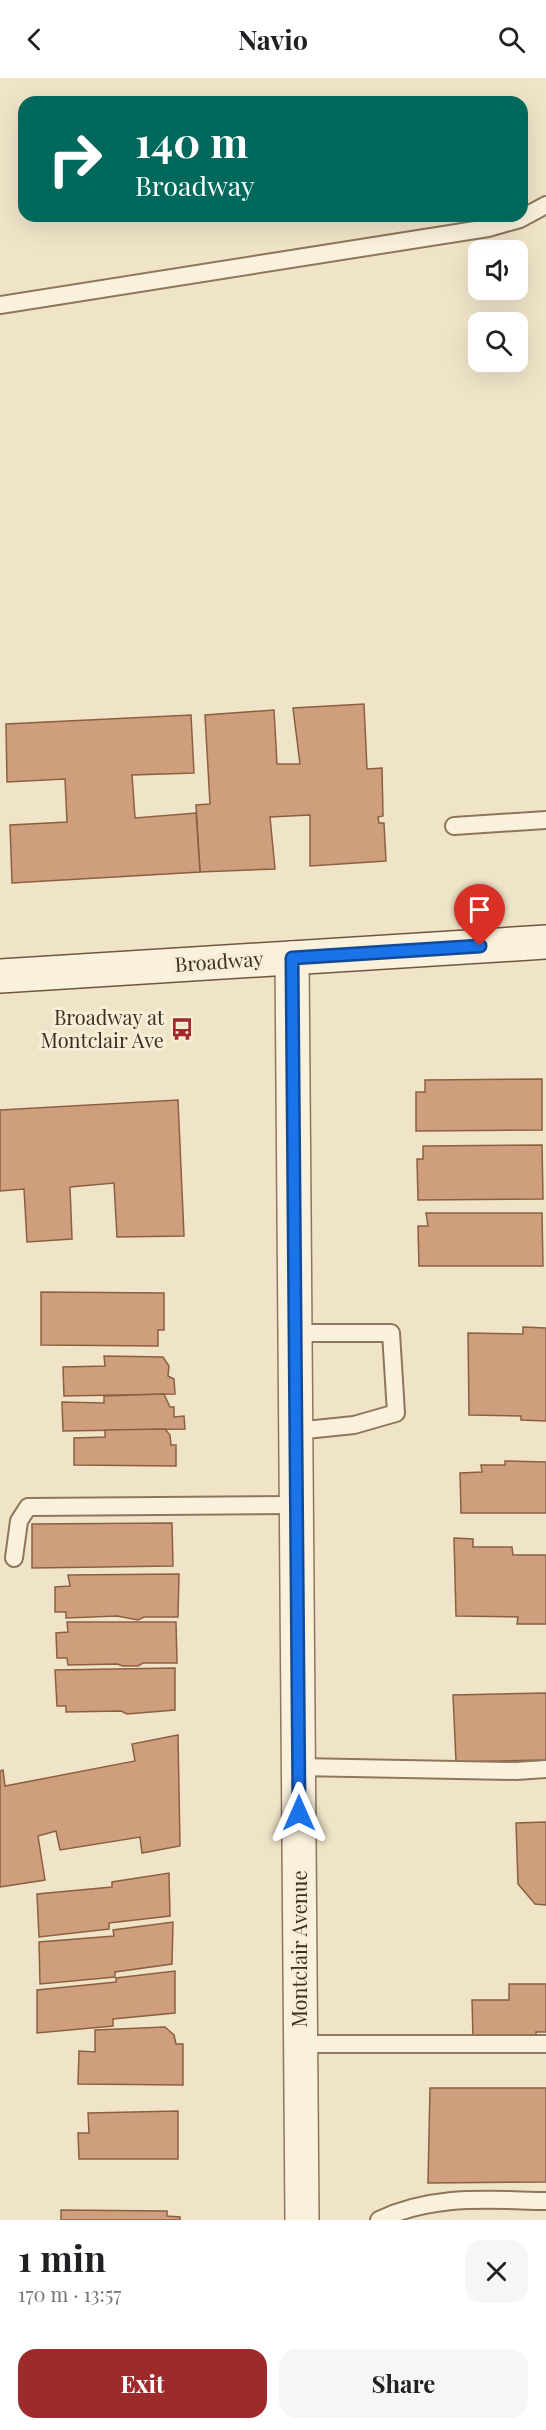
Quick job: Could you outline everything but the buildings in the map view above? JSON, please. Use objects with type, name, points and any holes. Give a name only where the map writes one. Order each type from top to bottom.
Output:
[{"type":"street","name":"Broadway","points":[[0,976],[546,942]]},
{"type":"street","name":"Montclair Avenue","points":[[292,958],[302,2220]]},
{"type":"lane","points":[[528,215],[546,205]]},
{"type":"lane","points":[[0,305],[488,228],[509,222]]},
{"type":"lane","points":[[454,826],[546,820]]},
{"type":"lane","points":[[295,1332],[391,1333],[396,1413],[354,1425],[296,1431]]},
{"type":"lane","points":[[15,1558],[19,1521],[28,1507],[296,1505]]},
{"type":"lane","points":[[298,1767],[516,1771],[546,1769]]},
{"type":"lane","points":[[300,2044],[546,2044]]},
{"type":"lane","points":[[379,2220],[396,2212],[446,2200],[546,2201]]},
{"type":"place","name":"Broadway at Montclair Ave","points":[[182,1029]]},
{"type":"route","points":[[299,1813],[292,958],[480,946]]}]
